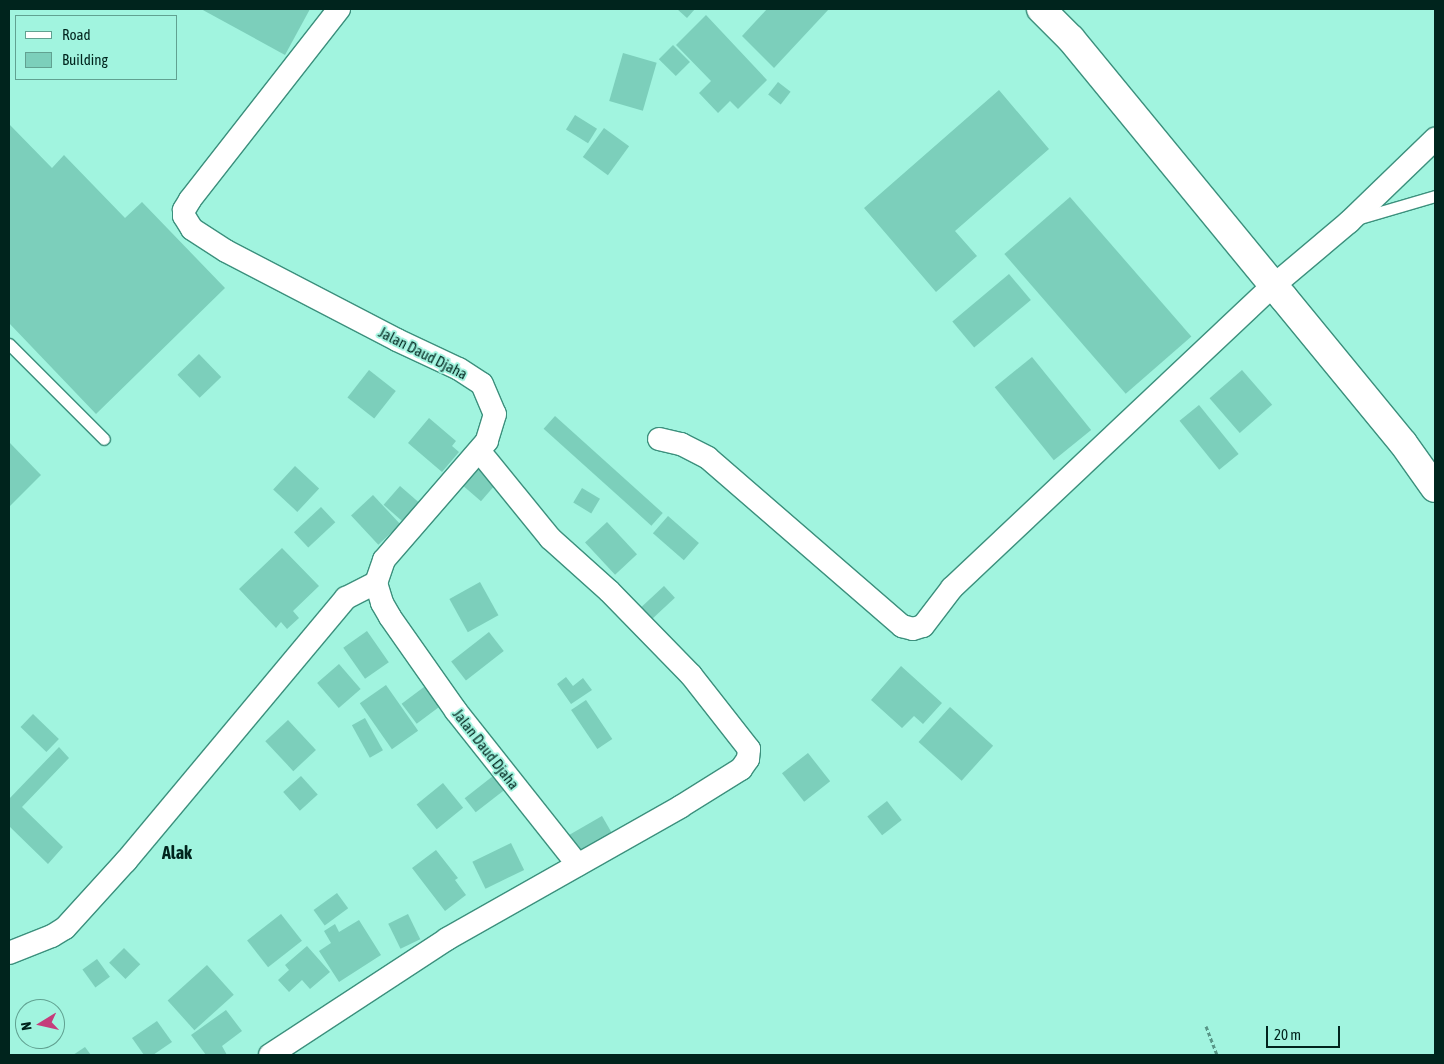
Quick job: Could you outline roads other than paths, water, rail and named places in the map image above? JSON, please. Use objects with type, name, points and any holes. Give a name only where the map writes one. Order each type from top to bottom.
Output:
[{"type":"street","name":"Jalan Daud Djaha","points":[[339,9],[190,200],[184,210],[184,216],[192,229],[226,251],[397,340],[460,369],[482,384],[495,414],[487,441],[480,452],[384,560],[376,583],[382,603],[390,617],[456,711],[578,865]]},
{"type":"street","points":[[1041,9],[1077,47],[1403,443],[1435,488]]},
{"type":"street","points":[[659,439],[681,444],[708,458],[902,626],[913,629],[923,626],[952,588],[1273,286],[1349,222],[1435,139]]},
{"type":"street","points":[[270,1055],[447,939],[578,865],[741,769],[748,759],[749,749],[691,675],[615,597],[550,538],[480,452]]},
{"type":"street","points":[[9,953],[52,936],[65,928],[126,861],[346,598],[376,583]]},
{"type":"lane","points":[[1349,222],[1435,196]]},
{"type":"lane","points":[[9,344],[104,439]]},
{"type":"district","name":"Alak","points":[[177,853]]}]
